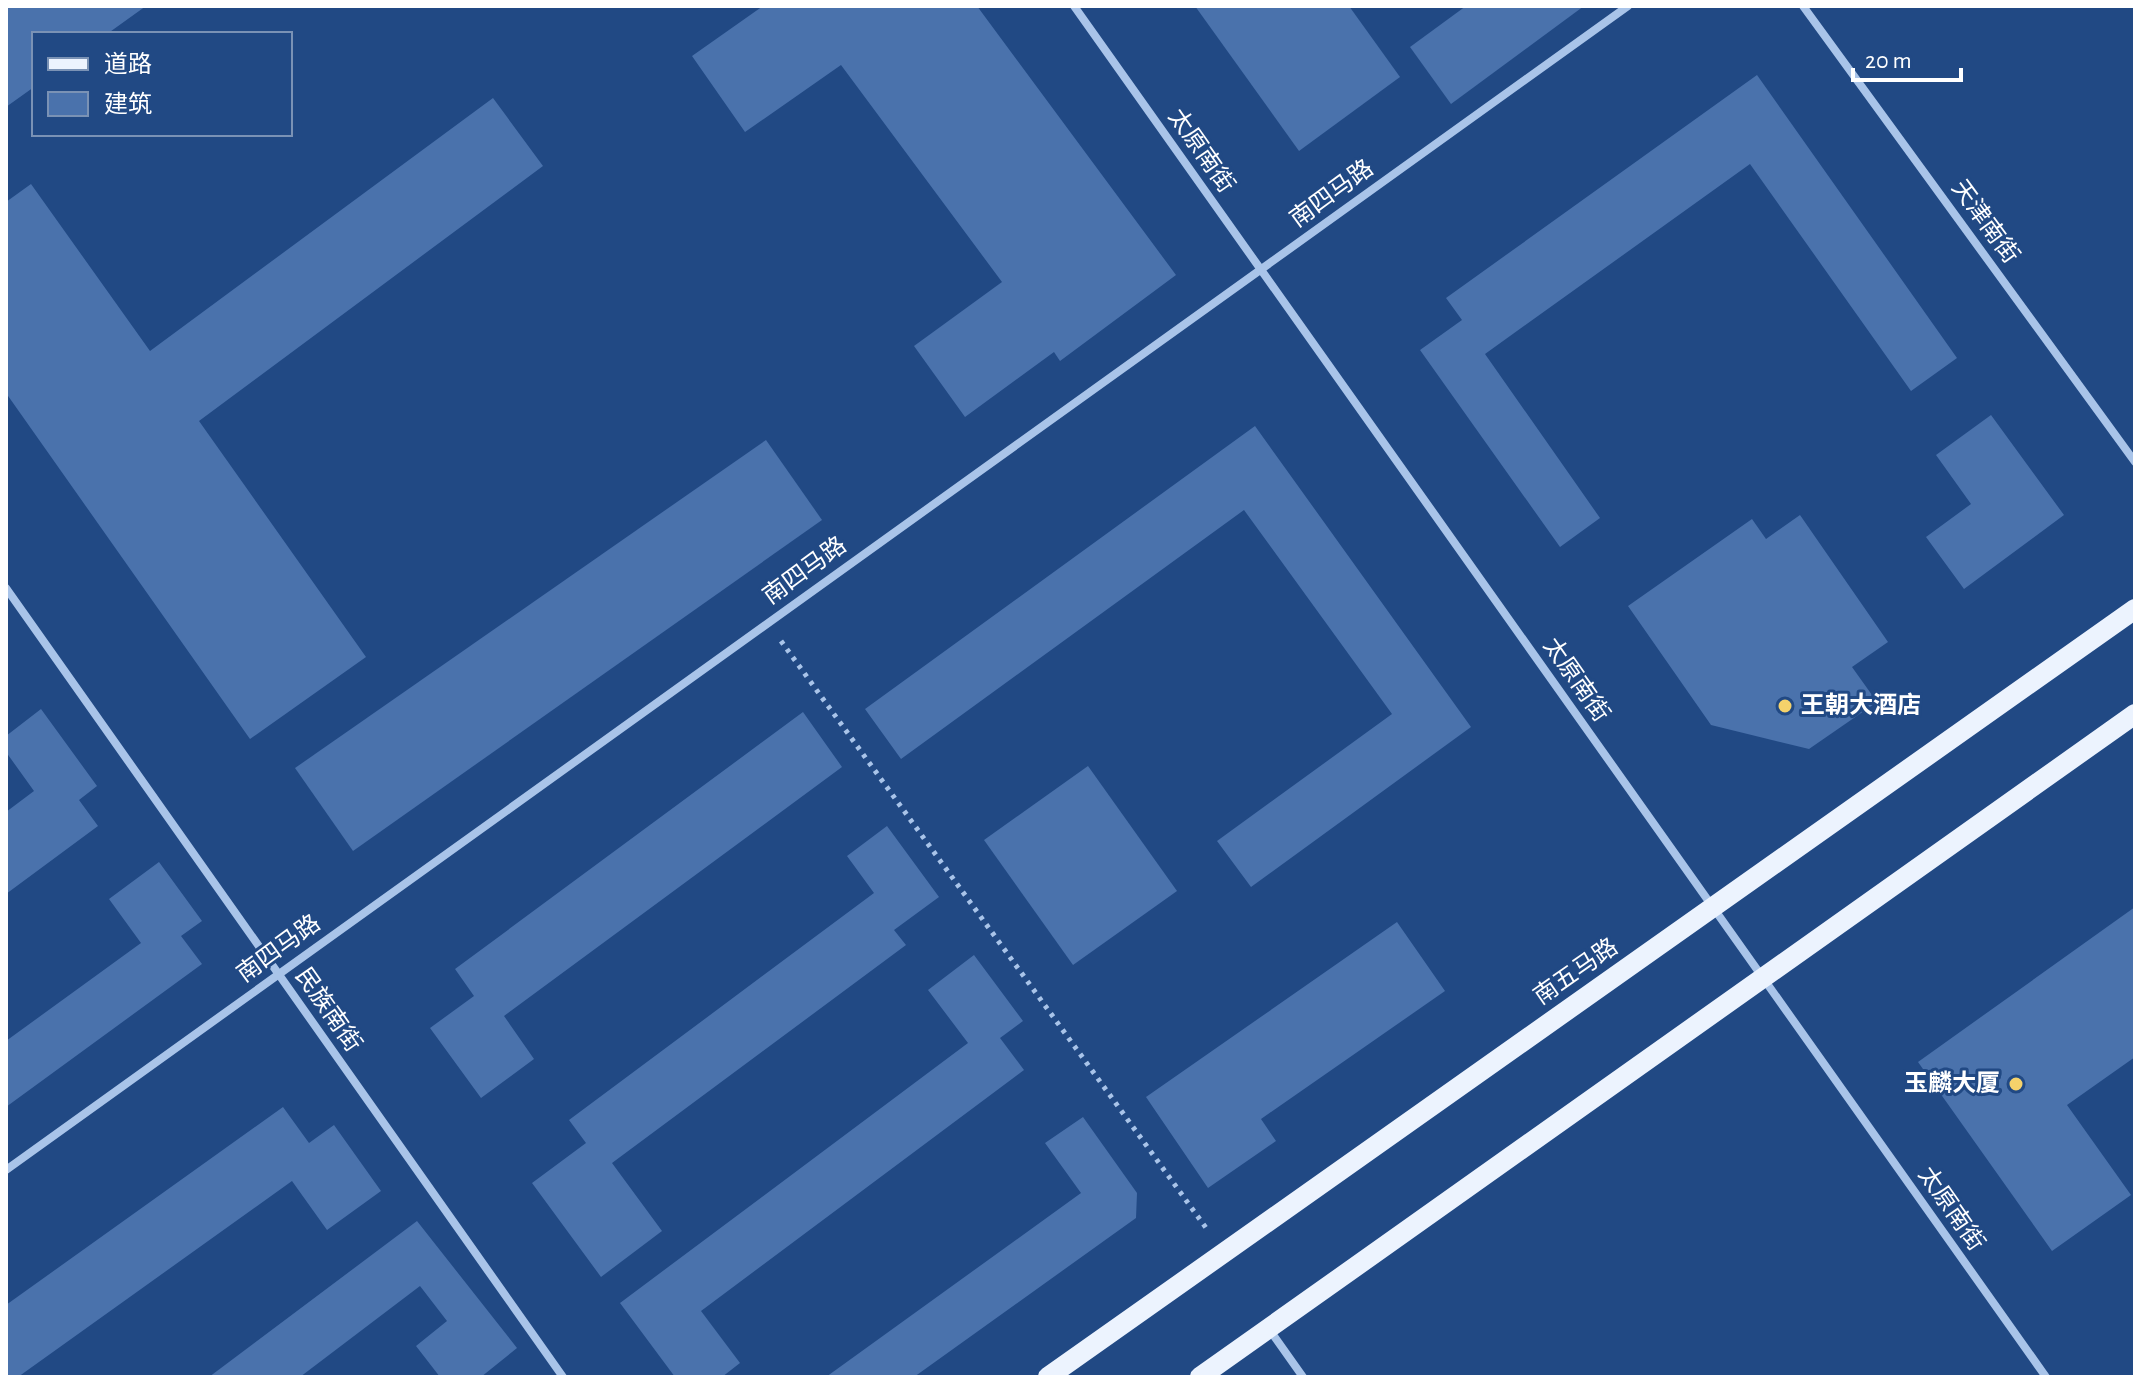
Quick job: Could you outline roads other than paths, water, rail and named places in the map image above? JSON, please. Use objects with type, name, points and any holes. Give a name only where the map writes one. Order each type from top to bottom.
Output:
[{"type":"main road","name":"南五马路","points":[[1048,1377],[2135,609]]},
{"type":"main road","points":[[1200,1377],[2135,714]]},
{"type":"street","name":"太原南街","points":[[1074,6],[2046,1377]]},
{"type":"street","name":"南四马路","points":[[6,1170],[1628,6]]},
{"type":"street","name":"天津南街","points":[[1803,6],[2135,462]]},
{"type":"street","name":"民族南街","points":[[6,588],[563,1377]]},
{"type":"street","points":[[1268,1329],[1303,1377]]},
{"type":"place","name":"王朝大酒店","points":[[1785,706]]},
{"type":"place","name":"玉麟大厦","points":[[2016,1084]]}]
